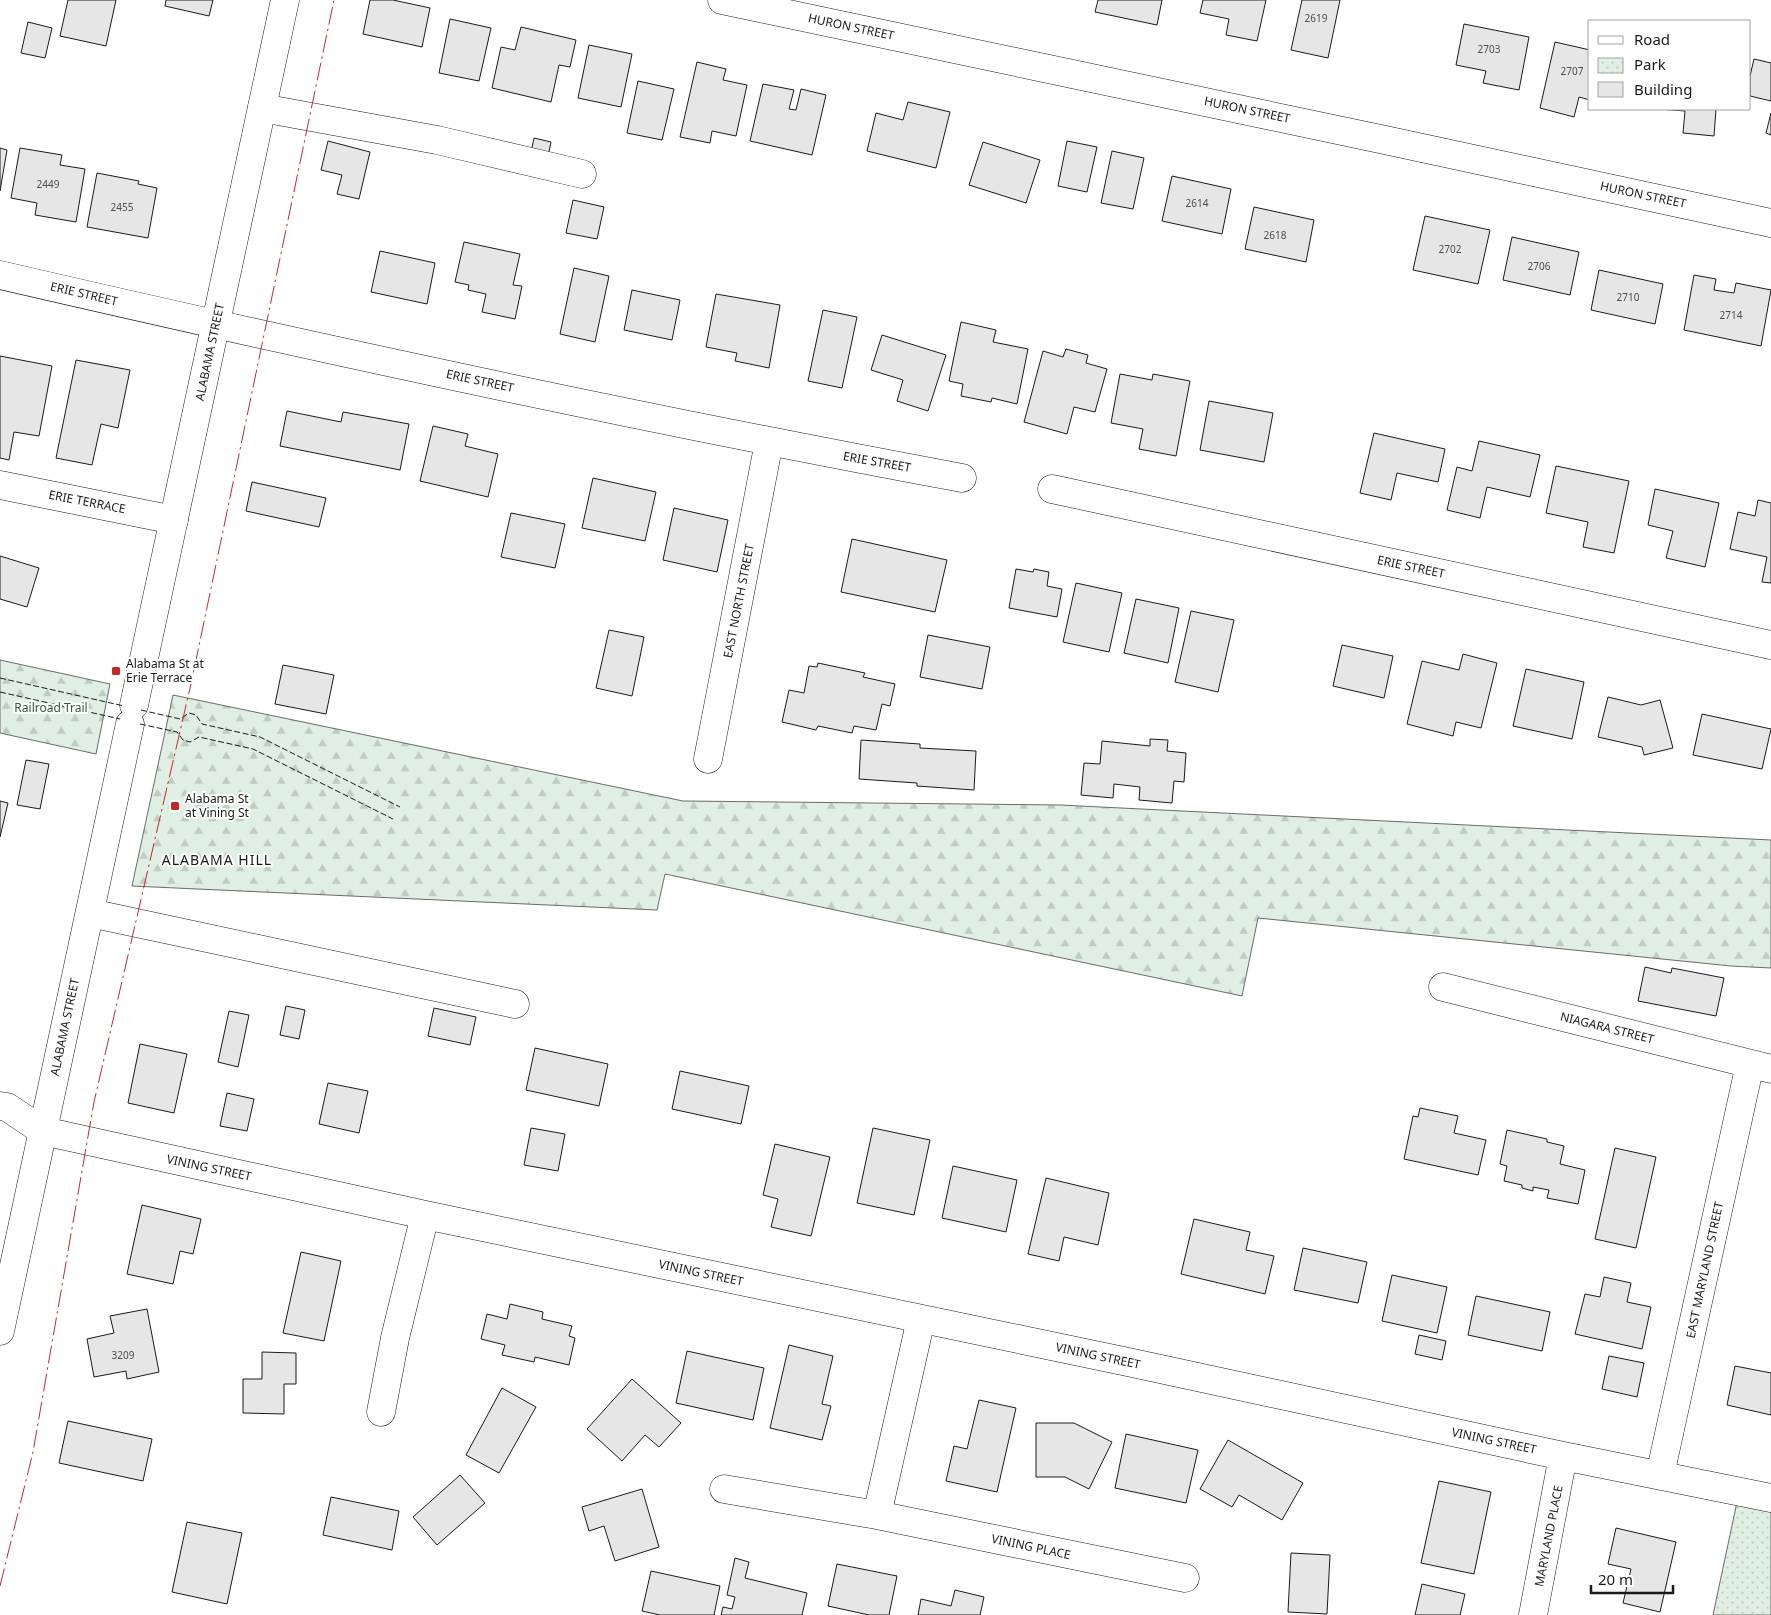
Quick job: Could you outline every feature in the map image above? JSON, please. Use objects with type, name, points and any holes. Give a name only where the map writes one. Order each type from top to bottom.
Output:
[{"type":"street","name":"ALABAMA STREET","points":[[0,1331],[285,0]]},
{"type":"street","name":"HURON STREET","points":[[722,0],[1771,223]]},
{"type":"street","points":[[262,108],[437,140],[582,174]]},
{"type":"street","name":"ERIE STREET","points":[[0,275],[216,325],[769,442],[962,478]]},
{"type":"street","name":"EAST NORTH STREET","points":[[708,759],[769,442]]},
{"type":"street","name":"ERIE TERRACE","points":[[0,485],[174,520]]},
{"type":"street","name":"ERIE STREET","points":[[1052,488],[1771,645]]},
{"type":"street","points":[[90,914],[515,1004]]},
{"type":"street","name":"NIAGARA STREET","points":[[1443,987],[1760,1067]]},
{"type":"street","name":"EAST MARYLAND STREET","points":[[1660,1475],[1760,1067]]},
{"type":"street","name":"VINING STREET","points":[[0,1106],[7,1107],[43,1131],[425,1215],[1128,1362],[1563,1456],[1771,1498]]},
{"type":"street","points":[[381,1412],[395,1338],[425,1215]]},
{"type":"street","points":[[877,1515],[921,1319]]},
{"type":"street","name":"MARYLAND PLACE","points":[[1533,1615],[1563,1456]]},
{"type":"street","name":"VINING PLACE","points":[[724,1489],[877,1515],[1185,1578]]},
{"type":"green space","name":"Railroad Trail","points":[[0,660],[110,684],[96,754],[0,733]]},
{"type":"green space","points":[[173,695],[683,801],[1060,805],[1771,840],[1771,968],[1731,966],[1258,918],[1242,996],[665,874],[657,910],[132,886]]},
{"type":"green space","points":[[1737,1502],[1771,1510],[1771,1615],[1713,1615]]},
{"type":"building","points":[[68,0],[116,0],[106,46],[60,36]]},
{"type":"building","points":[[166,0],[213,0],[209,16],[165,6]]},
{"type":"building","points":[[370,0],[393,0],[430,8],[422,47],[363,34]]},
{"type":"building","points":[[1098,0],[1162,0],[1157,25],[1095,12]]},
{"type":"building","points":[[1203,0],[1266,0],[1257,41],[1226,35],[1229,19],[1200,13]]},
{"type":"building","points":[[1302,0],[1340,0],[1328,58],[1291,50]]},
{"type":"building","points":[[450,19],[491,28],[479,81],[439,73]]},
{"type":"building","points":[[28,22],[52,28],[45,58],[21,53]]},
{"type":"building","points":[[1464,24],[1529,37],[1519,90],[1483,83],[1486,71],[1456,65]]},
{"type":"building","points":[[521,27],[576,40],[570,67],[559,65],[551,102],[492,88],[501,47],[515,50]]},
{"type":"building","points":[[1555,42],[1588,50],[1588,99],[1579,97],[1574,117],[1540,108]]},
{"type":"building","points":[[589,45],[632,54],[621,107],[578,98]]},
{"type":"building","points":[[1754,59],[1771,63],[1771,101],[1751,96],[1751,72]]},
{"type":"building","points":[[697,62],[726,69],[723,80],[747,85],[736,136],[712,131],[710,143],[680,137]]},
{"type":"building","points":[[638,81],[674,89],[662,140],[627,133]]},
{"type":"building","points":[[763,84],[794,90],[789,109],[796,110],[801,89],[826,95],[812,155],[750,141]]},
{"type":"building","points":[[908,102],[950,112],[936,168],[867,151],[876,113],[903,120]]},
{"type":"building","points":[[1672,110],[1716,110],[1714,136],[1683,133],[1685,111]]},
{"type":"building","points":[[1771,113],[1771,135],[1766,133]]},
{"type":"building","points":[[534,138],[551,142],[547,161],[530,157]]},
{"type":"building","points":[[328,141],[370,152],[359,199],[337,194],[342,175],[321,170]]},
{"type":"building","points":[[1067,141],[1097,147],[1087,192],[1058,186]]},
{"type":"building","points":[[983,142],[1040,160],[1026,203],[969,185]]},
{"type":"building","points":[[0,148],[7,150],[0,191]]},
{"type":"building","points":[[20,148],[62,155],[60,165],[85,169],[76,222],[35,215],[37,203],[11,198]]},
{"type":"building","points":[[1112,151],[1144,158],[1133,209],[1101,203]]},
{"type":"building","points":[[97,173],[139,181],[138,184],[157,188],[148,238],[87,227]]},
{"type":"building","points":[[1172,176],[1231,189],[1222,234],[1162,221]]},
{"type":"building","points":[[573,200],[604,207],[597,239],[566,233]]},
{"type":"building","points":[[1254,207],[1314,220],[1306,262],[1245,249]]},
{"type":"building","points":[[1425,216],[1490,230],[1478,284],[1413,270]]},
{"type":"building","points":[[1512,237],[1579,252],[1570,295],[1503,280]]},
{"type":"building","points":[[464,242],[520,254],[513,285],[522,286],[515,319],[482,312],[486,294],[468,290],[469,285],[455,282]]},
{"type":"building","points":[[380,251],[435,263],[427,304],[371,292]]},
{"type":"building","points":[[574,268],[609,276],[595,342],[560,334]]},
{"type":"building","points":[[1599,270],[1663,284],[1655,324],[1591,310]]},
{"type":"building","points":[[1694,275],[1716,279],[1714,290],[1734,293],[1736,283],[1771,290],[1761,346],[1684,330]]},
{"type":"building","points":[[632,290],[680,300],[672,340],[624,330]]},
{"type":"building","points":[[716,294],[780,305],[769,368],[735,361],[737,353],[706,347]]},
{"type":"building","points":[[823,310],[857,317],[842,388],[808,381]]},
{"type":"building","points":[[961,322],[996,330],[993,342],[1028,349],[1017,404],[992,398],[991,402],[961,396],[963,384],[949,381]]},
{"type":"building","points":[[882,335],[946,355],[928,411],[897,401],[903,380],[871,370]]},
{"type":"building","points":[[1066,349],[1088,355],[1086,363],[1107,369],[1095,412],[1074,407],[1067,434],[1024,422],[1043,351],[1063,357]]},
{"type":"building","points":[[0,356],[52,366],[39,436],[14,432],[9,460],[0,458]]},
{"type":"building","points":[[76,360],[130,370],[118,428],[101,424],[92,465],[56,458]]},
{"type":"building","points":[[1120,374],[1152,380],[1153,374],[1190,381],[1176,456],[1139,449],[1143,429],[1111,423]]},
{"type":"building","points":[[1209,401],[1273,413],[1264,462],[1200,450]]},
{"type":"building","points":[[287,411],[341,422],[343,412],[409,424],[400,470],[280,446]]},
{"type":"building","points":[[433,426],[468,434],[465,446],[498,454],[488,497],[420,481]]},
{"type":"building","points":[[1374,433],[1445,449],[1438,482],[1397,473],[1391,500],[1360,493]]},
{"type":"building","points":[[1479,441],[1540,455],[1530,497],[1487,487],[1480,518],[1447,510],[1457,467],[1472,471]]},
{"type":"building","points":[[1556,466],[1629,481],[1614,553],[1583,547],[1588,522],[1546,513]]},
{"type":"building","points":[[593,478],[656,492],[645,541],[582,528]]},
{"type":"building","points":[[252,482],[326,498],[319,527],[246,511]]},
{"type":"building","points":[[1655,489],[1719,503],[1705,567],[1666,558],[1673,531],[1648,525]]},
{"type":"building","points":[[1758,500],[1771,503],[1771,583],[1762,582],[1767,557],[1730,549],[1738,512],[1755,516]]},
{"type":"building","points":[[674,508],[728,520],[717,572],[663,560]]},
{"type":"building","points":[[511,513],[565,524],[555,568],[501,557]]},
{"type":"building","points":[[852,539],[947,560],[935,612],[841,592]]},
{"type":"building","points":[[0,556],[39,568],[27,607],[0,599]]},
{"type":"building","points":[[1016,569],[1033,572],[1034,569],[1049,572],[1047,586],[1062,589],[1057,617],[1009,608]]},
{"type":"building","points":[[1076,583],[1122,593],[1109,652],[1063,642]]},
{"type":"building","points":[[1136,599],[1179,608],[1168,663],[1124,653]]},
{"type":"building","points":[[1191,611],[1234,620],[1218,692],[1175,682]]},
{"type":"building","points":[[609,630],[644,637],[632,696],[596,688]]},
{"type":"building","points":[[928,635],[990,647],[982,689],[920,677]]},
{"type":"building","points":[[1342,645],[1393,656],[1384,698],[1333,686]]},
{"type":"building","points":[[1463,654],[1497,663],[1481,728],[1456,722],[1453,736],[1407,724],[1422,661],[1459,670]]},
{"type":"building","points":[[818,663],[865,673],[863,677],[895,684],[890,706],[882,704],[876,730],[854,726],[852,733],[818,726],[816,730],[782,722],[789,690],[804,693],[809,666],[817,667]]},
{"type":"building","points":[[283,665],[334,675],[326,714],[275,704]]},
{"type":"building","points":[[1526,669],[1584,682],[1572,739],[1513,726]]},
{"type":"building","points":[[1608,697],[1641,705],[1660,700],[1673,748],[1644,755],[1642,747],[1598,737]]},
{"type":"building","points":[[1702,714],[1771,729],[1762,769],[1693,755]]},
{"type":"building","points":[[1150,739],[1168,740],[1167,751],[1186,753],[1184,782],[1174,781],[1172,803],[1139,800],[1140,787],[1114,784],[1113,798],[1081,795],[1084,763],[1100,764],[1102,741],[1150,746]]},
{"type":"building","points":[[861,740],[920,744],[920,748],[976,751],[974,790],[917,786],[917,783],[859,779]]},
{"type":"building","points":[[26,760],[49,764],[40,809],[17,805]]},
{"type":"building","points":[[0,801],[8,803],[0,837]]},
{"type":"building","points":[[1645,967],[1671,973],[1672,968],[1724,978],[1716,1016],[1638,1001]]},
{"type":"building","points":[[286,1006],[305,1010],[299,1039],[280,1035]]},
{"type":"building","points":[[434,1008],[476,1017],[470,1045],[428,1036]]},
{"type":"building","points":[[229,1011],[249,1015],[238,1067],[218,1062]]},
{"type":"building","points":[[140,1044],[187,1054],[174,1113],[128,1103]]},
{"type":"building","points":[[535,1048],[608,1064],[599,1106],[526,1090]]},
{"type":"building","points":[[680,1071],[749,1086],[741,1124],[672,1109]]},
{"type":"building","points":[[328,1083],[368,1091],[359,1133],[319,1124]]},
{"type":"building","points":[[227,1093],[254,1099],[247,1131],[220,1126]]},
{"type":"building","points":[[1420,1108],[1458,1116],[1454,1133],[1486,1140],[1478,1175],[1404,1159],[1413,1116],[1418,1117]]},
{"type":"building","points":[[531,1128],[565,1134],[558,1171],[524,1165]]},
{"type":"building","points":[[873,1128],[930,1140],[914,1215],[857,1203]]},
{"type":"building","points":[[1507,1130],[1547,1139],[1547,1142],[1564,1146],[1560,1164],[1585,1170],[1578,1204],[1547,1198],[1549,1190],[1533,1187],[1533,1191],[1522,1188],[1522,1185],[1504,1181],[1507,1166],[1500,1164]]},
{"type":"building","points":[[775,1144],[830,1157],[811,1236],[771,1227],[778,1199],[763,1195]]},
{"type":"building","points":[[1615,1148],[1656,1157],[1636,1248],[1595,1239]]},
{"type":"building","points":[[953,1166],[1017,1180],[1006,1232],[942,1218]]},
{"type":"building","points":[[1046,1178],[1109,1193],[1098,1245],[1064,1237],[1059,1261],[1028,1254]]},
{"type":"building","points":[[142,1205],[201,1219],[193,1254],[180,1251],[173,1284],[127,1274]]},
{"type":"building","points":[[1194,1219],[1250,1232],[1246,1250],[1274,1256],[1265,1294],[1181,1274]]},
{"type":"building","points":[[1303,1248],[1367,1262],[1358,1303],[1294,1290]]},
{"type":"building","points":[[301,1252],[341,1261],[324,1341],[283,1333]]},
{"type":"building","points":[[1392,1275],[1447,1287],[1437,1333],[1382,1321]]},
{"type":"building","points":[[1604,1277],[1631,1283],[1627,1302],[1651,1307],[1642,1349],[1575,1334],[1585,1294],[1600,1297]]},
{"type":"building","points":[[1476,1296],[1550,1312],[1542,1351],[1468,1335]]},
{"type":"building","points":[[510,1304],[543,1312],[542,1319],[572,1326],[569,1336],[575,1338],[569,1365],[535,1357],[534,1362],[502,1355],[505,1345],[481,1339],[487,1314],[507,1319]]},
{"type":"building","points":[[147,1309],[159,1372],[127,1379],[126,1371],[94,1377],[87,1339],[114,1333],[110,1316]]},
{"type":"building","points":[[1419,1335],[1446,1341],[1442,1360],[1415,1354]]},
{"type":"building","points":[[789,1345],[833,1356],[822,1404],[831,1406],[822,1440],[770,1428]]},
{"type":"building","points":[[687,1351],[764,1368],[753,1420],[676,1403]]},
{"type":"building","points":[[262,1352],[296,1353],[296,1384],[284,1384],[284,1414],[243,1413],[243,1379],[262,1379]]},
{"type":"building","points":[[1609,1356],[1644,1363],[1637,1397],[1602,1389]]},
{"type":"building","points":[[1735,1366],[1771,1373],[1771,1415],[1727,1405]]},
{"type":"building","points":[[632,1379],[681,1423],[659,1447],[645,1435],[622,1461],[587,1429]]},
{"type":"building","points":[[502,1388],[536,1407],[499,1473],[466,1455]]},
{"type":"building","points":[[979,1400],[1016,1408],[997,1492],[946,1481],[954,1446],[967,1449]]},
{"type":"building","points":[[68,1421],[152,1439],[143,1481],[59,1463]]},
{"type":"building","points":[[1036,1423],[1074,1423],[1112,1442],[1089,1489],[1065,1477],[1036,1477]]},
{"type":"building","points":[[1126,1434],[1198,1450],[1186,1503],[1115,1488]]},
{"type":"building","points":[[1228,1440],[1303,1483],[1282,1520],[1239,1495],[1232,1507],[1200,1489]]},
{"type":"building","points":[[460,1475],[485,1503],[437,1545],[413,1517]]},
{"type":"building","points":[[1439,1481],[1491,1492],[1474,1574],[1421,1563]]},
{"type":"building","points":[[642,1489],[659,1547],[615,1561],[604,1526],[589,1531],[582,1507]]},
{"type":"building","points":[[331,1497],[399,1511],[392,1550],[323,1535]]},
{"type":"building","points":[[187,1522],[242,1533],[227,1604],[172,1592]]},
{"type":"building","points":[[1616,1528],[1676,1542],[1660,1612],[1623,1603],[1631,1569],[1608,1564]]},
{"type":"building","points":[[1291,1553],[1330,1555],[1327,1614],[1288,1612]]},
{"type":"building","points":[[735,1558],[749,1562],[745,1578],[807,1593],[802,1615],[721,1615],[723,1607],[732,1609],[735,1597],[727,1595]]},
{"type":"building","points":[[837,1564],[897,1576],[889,1615],[869,1615],[828,1606]]},
{"type":"building","points":[[651,1571],[720,1586],[714,1615],[660,1615],[642,1611]]},
{"type":"building","points":[[1422,1584],[1465,1594],[1460,1615],[1415,1615]]},
{"type":"building","points":[[955,1590],[984,1597],[980,1615],[918,1615],[921,1599],[951,1606]]},
{"type":"fence","points":[[0,678],[124,706]]},
{"type":"fence","points":[[0,692],[120,719]]},
{"type":"fence","points":[[141,710],[180,719],[189,713],[196,715],[202,724],[260,737],[400,807]]},
{"type":"fence","points":[[140,724],[177,732],[183,740],[190,742],[199,737],[253,749],[393,819]]},
{"type":"power","points":[[0,1586],[33,1452],[94,1102],[191,684],[334,0]]},
{"type":"place","name":"Alabama St at Erie Terrace","points":[[116,671]]},
{"type":"place","name":"Alabama St at Vining St","points":[[175,806]]},
{"type":"district","name":"ALABAMA HILL","points":[[217,860]]}]
